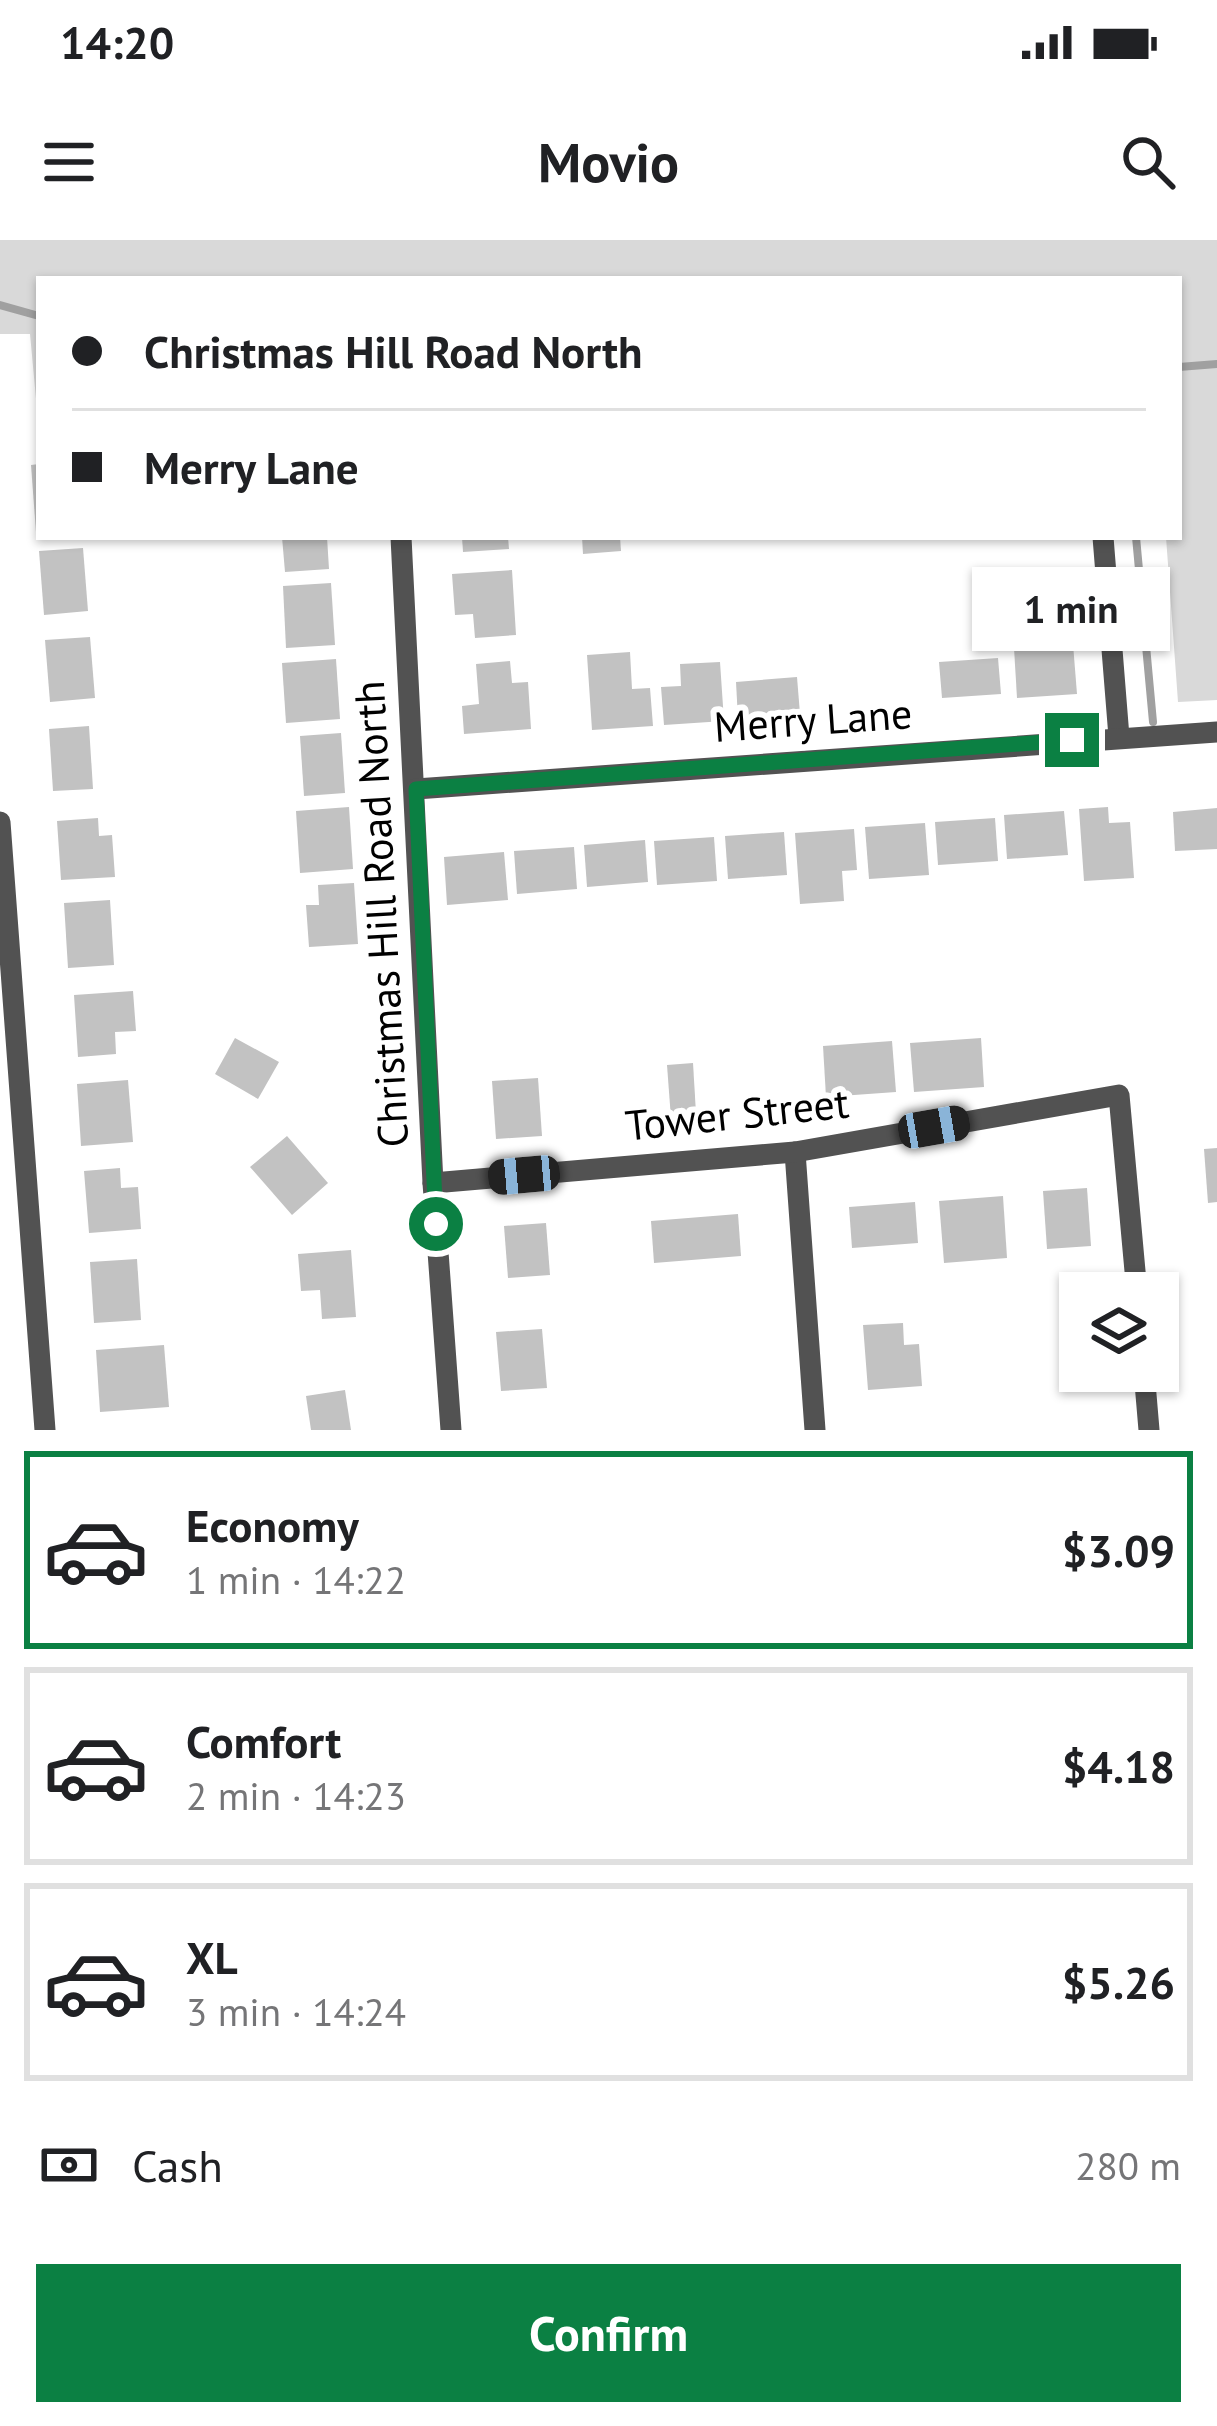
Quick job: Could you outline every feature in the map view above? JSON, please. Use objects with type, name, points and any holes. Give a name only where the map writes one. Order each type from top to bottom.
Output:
[{"type":"street","name":"Christmas Hill Road North","points":[[400,540],[433,1183],[451,1430]]},
{"type":"street","points":[[1103,540],[1119,737]]},
{"type":"street","name":"Merry Lane","points":[[416,789],[1217,732]]},
{"type":"street","points":[[0,822],[45,1430]]},
{"type":"street","name":"Tower Street","points":[[433,1183],[795,1151],[1119,1095],[1134,1272]]},
{"type":"street","points":[[795,1151],[815,1430]]},
{"type":"street","points":[[1146,1392],[1149,1430]]},
{"type":"shaded area","points":[[0,240],[1217,240],[1217,700],[1178,702],[1166,540],[1182,540],[1182,276],[36,276],[36,399],[30,334],[0,334]]},
{"type":"building","points":[[36,464],[36,532],[31,465]]},
{"type":"building","points":[[282,540],[327,540],[329,569],[285,572]]},
{"type":"building","points":[[462,540],[508,540],[509,549],[463,552]]},
{"type":"building","points":[[582,540],[620,540],[621,551],[583,554]]},
{"type":"building","points":[[83,548],[88,611],[44,615],[39,551]]},
{"type":"building","points":[[512,570],[516,635],[475,638],[473,614],[455,615],[452,574]]},
{"type":"building","points":[[331,583],[335,645],[286,648],[283,586]]},
{"type":"building","points":[[90,637],[95,698],[50,702],[45,640]]},
{"type":"building","points":[[1073,644],[1077,694],[1017,698],[1014,648]]},
{"type":"building","points":[[630,652],[632,689],[650,688],[653,726],[592,730],[587,655]]},
{"type":"building","points":[[998,658],[1001,694],[942,698],[939,662]]},
{"type":"building","points":[[336,659],[340,719],[286,723],[282,663]]},
{"type":"building","points":[[510,661],[512,683],[528,682],[531,729],[464,734],[462,706],[479,704],[476,664]]},
{"type":"building","points":[[720,662],[724,721],[664,725],[661,687],[681,686],[680,664]]},
{"type":"building","points":[[797,677],[800,714],[738,719],[736,682]]},
{"type":"building","points":[[89,726],[93,789],[53,791],[49,729]]},
{"type":"building","points":[[341,733],[345,793],[304,796],[300,736]]},
{"type":"building","points":[[349,807],[353,869],[300,873],[296,811]]},
{"type":"building","points":[[1108,807],[1109,823],[1130,822],[1134,878],[1084,881],[1079,809]]},
{"type":"building","points":[[1217,808],[1217,849],[1175,851],[1173,812]]},
{"type":"building","points":[[1064,811],[1068,855],[1007,859],[1004,815]]},
{"type":"building","points":[[98,818],[99,836],[112,835],[115,877],[61,880],[57,821]]},
{"type":"building","points":[[995,818],[998,861],[938,865],[935,822]]},
{"type":"building","points":[[925,823],[929,875],[869,879],[865,827]]},
{"type":"building","points":[[854,829],[857,870],[842,871],[844,901],[800,904],[795,833]]},
{"type":"building","points":[[784,832],[787,875],[728,879],[725,836]]},
{"type":"building","points":[[714,837],[717,881],[657,885],[654,841]]},
{"type":"building","points":[[645,840],[648,882],[587,887],[584,845]]},
{"type":"building","points":[[574,847],[577,889],[517,894],[514,851]]},
{"type":"building","points":[[504,852],[508,900],[447,905],[444,857]]},
{"type":"building","points":[[354,883],[358,944],[309,947],[306,905],[319,905],[318,885]]},
{"type":"building","points":[[110,900],[114,965],[68,968],[64,903]]},
{"type":"building","points":[[133,991],[136,1031],[115,1032],[116,1054],[78,1057],[74,995]]},
{"type":"building","points":[[235,1038],[279,1062],[258,1099],[215,1074]]},
{"type":"building","points":[[981,1038],[984,1087],[914,1092],[910,1043]]},
{"type":"building","points":[[892,1041],[896,1092],[826,1097],[823,1046]]},
{"type":"building","points":[[693,1063],[697,1130],[672,1132],[667,1065]]},
{"type":"building","points":[[538,1078],[542,1136],[496,1139],[492,1081]]},
{"type":"building","points":[[128,1080],[133,1142],[81,1146],[77,1084]]},
{"type":"building","points":[[287,1136],[328,1183],[292,1215],[250,1167]]},
{"type":"building","points":[[1217,1148],[1217,1202],[1208,1203],[1204,1149]]},
{"type":"building","points":[[120,1168],[121,1188],[138,1187],[141,1229],[89,1233],[84,1171]]},
{"type":"building","points":[[1087,1188],[1091,1246],[1047,1249],[1043,1191]]},
{"type":"building","points":[[1003,1196],[1007,1258],[944,1263],[939,1201]]},
{"type":"building","points":[[915,1202],[918,1243],[852,1248],[849,1207]]},
{"type":"building","points":[[738,1214],[741,1256],[654,1263],[651,1221]]},
{"type":"building","points":[[546,1223],[550,1275],[508,1278],[504,1226]]},
{"type":"building","points":[[351,1250],[356,1317],[322,1319],[320,1290],[301,1291],[298,1254]]},
{"type":"building","points":[[137,1259],[141,1320],[94,1323],[90,1262]]},
{"type":"building","points":[[903,1323],[904,1345],[919,1344],[922,1386],[868,1390],[863,1325]]},
{"type":"building","points":[[542,1329],[547,1388],[501,1391],[496,1332]]},
{"type":"building","points":[[164,1345],[169,1407],[100,1412],[96,1350]]},
{"type":"building","points":[[345,1390],[351,1430],[311,1430],[306,1396]]},
{"type":"waterway","points":[[0,305],[36,315]]},
{"type":"waterway","points":[[1182,367],[1217,364]]},
{"type":"waterway","points":[[1136,540],[1153,722]]},
{"type":"route","points":[[436,1224],[416,789],[1072,740]]}]
